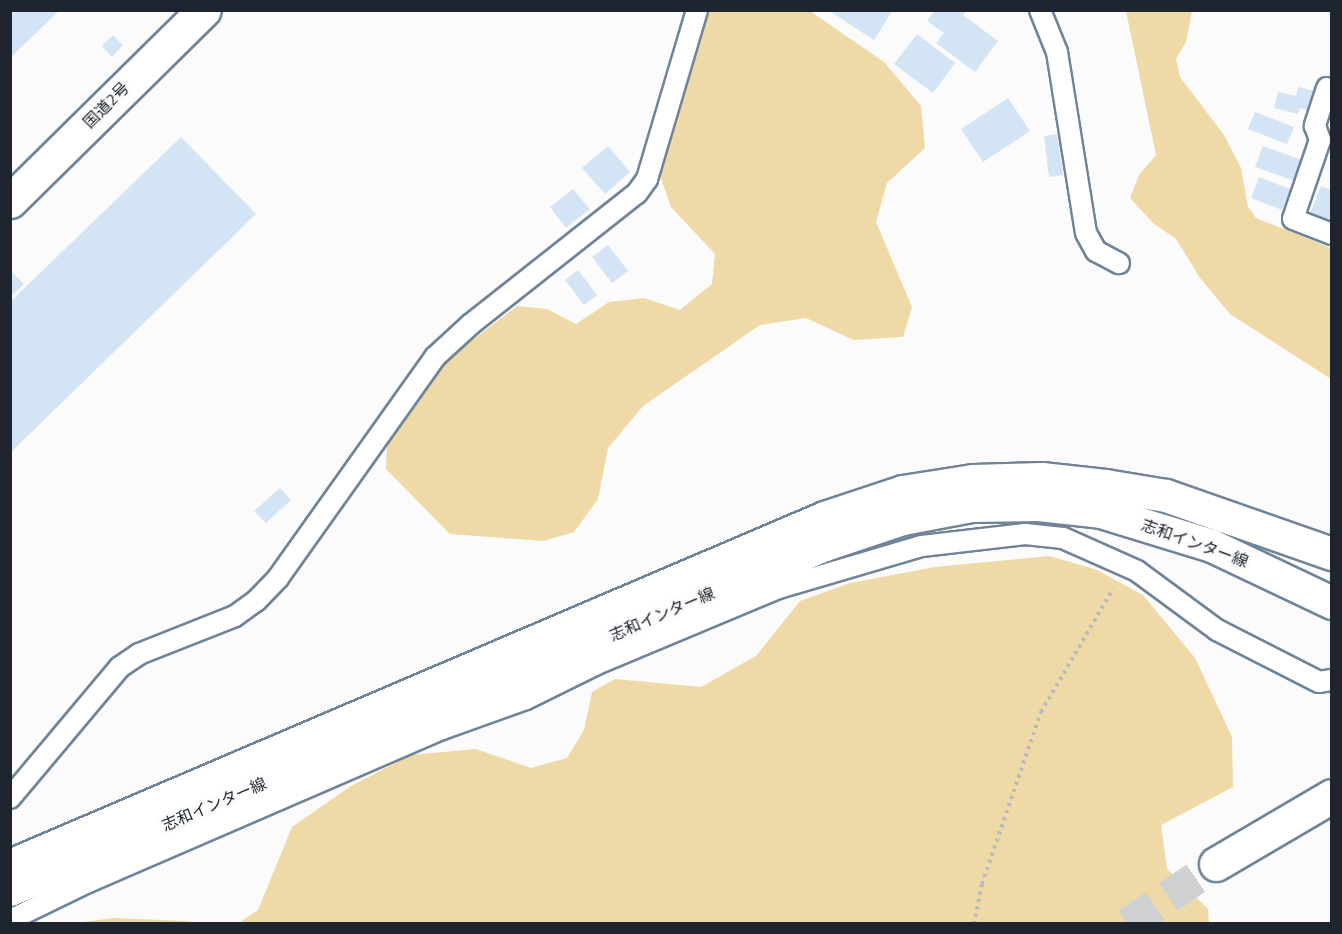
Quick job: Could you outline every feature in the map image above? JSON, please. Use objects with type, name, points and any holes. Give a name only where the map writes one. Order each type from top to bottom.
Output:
[{"type":"highway","name":"国道2号","points":[[10,201],[204,10]]},
{"type":"highway","points":[[1216,864],[1332,796]]},
{"type":"main road","name":"志和インター線","points":[[10,866],[825,518],[903,492],[973,481],[1042,479],[1106,486],[1194,504],[1332,554]]},
{"type":"main road","name":"志和インター線","points":[[10,890],[825,544],[903,519],[972,506],[1040,505],[1101,512],[1212,546],[1332,603]]},
{"type":"street","points":[[10,798],[120,667],[139,654],[235,616],[256,601],[278,578],[435,357],[471,324],[637,193],[646,179],[697,10]]},
{"type":"street","points":[[1040,10],[1057,52],[1086,233],[1096,251],[1119,263]]},
{"type":"street","points":[[1328,88],[1316,126],[1320,140],[1293,219],[1332,234]]},
{"type":"street","points":[[10,920],[88,882],[442,729],[526,699],[597,664],[779,588],[922,546],[1025,534],[1063,538],[1137,571],[1217,630],[1319,682],[1332,680]]},
{"type":"path","points":[[974,924],[982,884],[1041,712],[1113,589]]},
{"type":"shaded area","points":[[708,11],[810,11],[884,62],[921,106],[925,148],[887,183],[876,222],[912,307],[903,337],[854,340],[806,318],[760,325],[643,406],[608,448],[598,499],[574,532],[543,541],[450,534],[386,469],[387,445],[445,361],[517,306],[547,309],[576,324],[609,302],[644,298],[680,310],[712,284],[715,254],[671,207],[660,176]]},
{"type":"shaded area","points":[[1126,11],[1192,11],[1186,42],[1176,59],[1180,77],[1224,135],[1241,168],[1248,207],[1256,218],[1331,248],[1331,379],[1230,314],[1200,278],[1176,239],[1153,223],[1130,198],[1139,175],[1156,155]]},
{"type":"shaded area","points":[[1050,556],[1097,570],[1143,595],[1195,658],[1232,737],[1233,787],[1161,825],[1167,869],[1208,909],[1209,923],[239,923],[258,910],[292,827],[351,786],[411,755],[476,749],[531,768],[567,758],[584,730],[592,692],[615,679],[701,687],[756,656],[800,601],[850,583],[935,567]]},
{"type":"shaded area","points":[[114,918],[186,921],[199,923],[74,923]]},
{"type":"building","points":[[10,10],[60,10],[10,58]]},
{"type":"building","points":[[828,10],[893,10],[874,40]]},
{"type":"building","points":[[935,10],[967,10],[963,15],[998,41],[975,72],[936,43],[944,33],[927,21]]},
{"type":"building","points":[[917,34],[955,63],[933,93],[894,64]]},
{"type":"building","points":[[113,35],[123,45],[112,57],[102,46]]},
{"type":"building","points":[[1298,87],[1315,91],[1310,111],[1300,108],[1298,114],[1274,108],[1278,92],[1296,96]]},
{"type":"building","points":[[1008,98],[1030,131],[983,162],[961,129]]},
{"type":"building","points":[[1255,112],[1294,127],[1287,144],[1248,129]]},
{"type":"building","points":[[1057,134],[1063,175],[1049,177],[1044,136]]},
{"type":"building","points":[[181,137],[256,214],[10,453],[10,302]]},
{"type":"building","points":[[608,146],[630,172],[605,194],[582,168]]},
{"type":"building","points":[[1263,146],[1302,160],[1295,181],[1255,167]]},
{"type":"building","points":[[1259,177],[1290,189],[1282,210],[1251,198]]},
{"type":"building","points":[[1321,186],[1332,190],[1332,225],[1309,216]]},
{"type":"building","points":[[573,189],[590,209],[566,228],[550,207]]},
{"type":"building","points":[[608,245],[628,271],[612,283],[592,257]]},
{"type":"building","points":[[10,270],[24,284],[10,297]]},
{"type":"building","points":[[578,270],[597,295],[584,305],[565,280]]},
{"type":"building","points":[[280,488],[291,500],[266,523],[254,511]]},
{"type":"tunnel","points":[[1128,924],[1216,864]]}]
